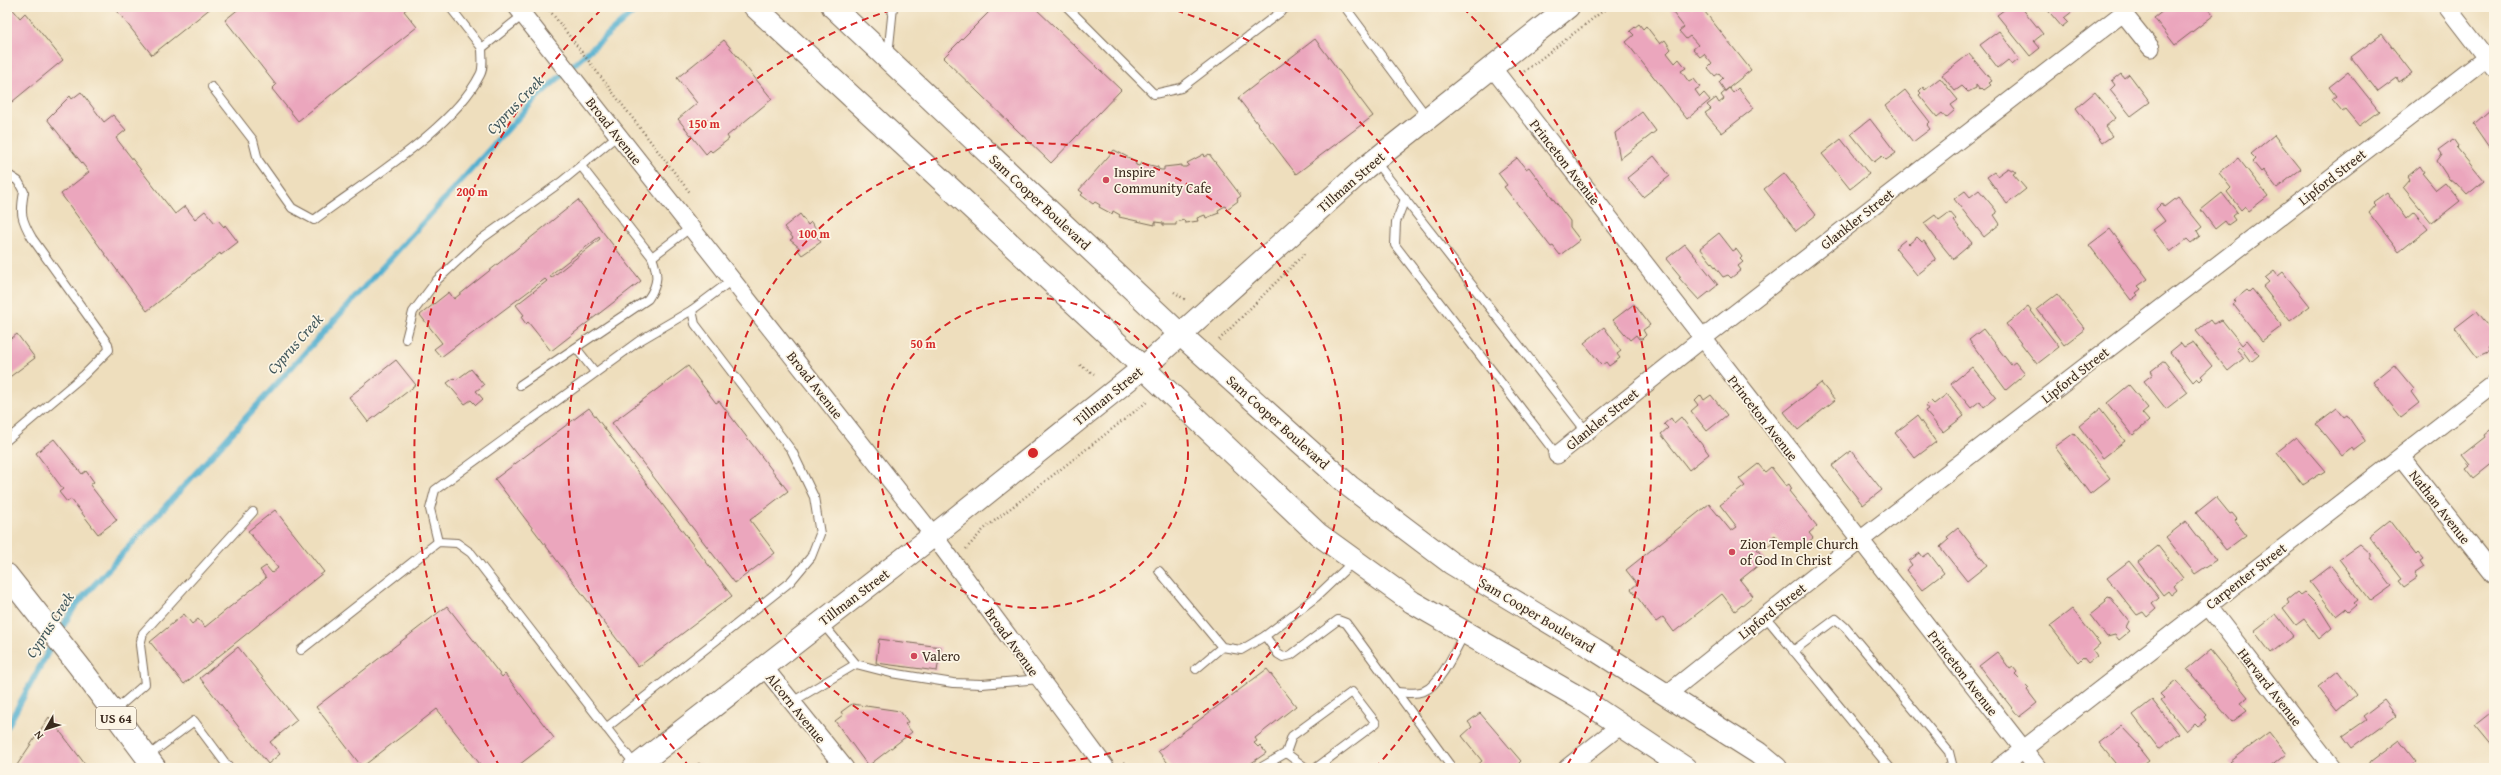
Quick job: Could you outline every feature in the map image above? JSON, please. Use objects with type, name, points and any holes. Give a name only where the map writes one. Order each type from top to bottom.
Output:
[{"type":"main road","points":[[755,7],[1143,368],[1318,534],[1412,602],[1583,700],[1685,768]]},
{"type":"main road","name":"Sam Cooper Boulevard","points":[[833,7],[1181,335],[1349,486],[1451,563],[1594,649],[1758,753],[1776,768]]},
{"type":"main road","name":"Tillman Street","points":[[636,767],[763,666],[934,536],[1143,368],[1374,161],[1491,66],[1568,7]]},
{"type":"main road","name":"US 64","points":[[7,575],[27,603],[79,666],[112,713],[151,763]]},
{"type":"street","points":[[2447,7],[2490,63]]},
{"type":"street","name":"Broad Avenue","points":[[520,11],[934,536],[1106,768]]},
{"type":"street","name":"Glankler Street","points":[[1557,455],[1702,339],[2123,13],[2151,48]]},
{"type":"street","name":"Lipford Street","points":[[1666,695],[1859,541],[2490,63]]},
{"type":"street","name":"Princeton Avenue","points":[[1491,66],[1859,541],[2038,768]]},
{"type":"street","name":"Carpenter Street","points":[[2000,768],[2494,384]]},
{"type":"street","name":"Nathan Avenue","points":[[2402,457],[2494,575]]},
{"type":"street","name":"Harvard Avenue","points":[[2208,606],[2333,768]]},
{"type":"street","name":"Alcorn Avenue","points":[[763,666],[844,768]]},
{"type":"street","points":[[1567,768],[1621,725]]},
{"type":"lane","points":[[212,87],[253,140],[258,160],[292,208],[314,220],[407,152],[453,114],[481,74],[482,48],[450,7]]},
{"type":"lane","points":[[888,59],[894,7]]},
{"type":"lane","points":[[1067,7],[1154,94],[1181,88],[1287,7]]},
{"type":"lane","points":[[1345,7],[1428,117]]},
{"type":"lane","points":[[482,48],[520,11]]},
{"type":"lane","points":[[406,339],[413,312],[437,280],[480,240],[581,166],[618,135]]},
{"type":"lane","points":[[1374,161],[1586,431]]},
{"type":"lane","points":[[520,385],[648,298],[657,287],[658,274],[652,257],[581,166]]},
{"type":"lane","points":[[7,174],[18,181],[24,192],[20,212],[23,222],[32,238],[108,344],[109,350],[84,375],[7,440]]},
{"type":"lane","points":[[1405,199],[1396,222],[1395,246],[1557,455]]},
{"type":"lane","points":[[652,257],[690,228]]},
{"type":"lane","points":[[438,542],[430,509],[435,490],[638,340],[692,310],[732,280]]},
{"type":"lane","points":[[606,728],[790,581],[811,557],[820,534],[814,497],[792,451],[695,324],[692,310]]},
{"type":"lane","points":[[576,348],[595,372]]},
{"type":"lane","points":[[112,713],[145,684],[140,645],[143,633],[253,512]]},
{"type":"lane","points":[[301,650],[438,542],[457,542],[471,553],[636,767]]},
{"type":"lane","points":[[1159,571],[1222,647],[1241,650],[1265,636],[1316,597],[1354,560]]},
{"type":"lane","points":[[1765,616],[1890,768]]},
{"type":"lane","points":[[1793,651],[1836,619],[1845,627],[1949,752],[1952,764],[1948,768]]},
{"type":"lane","points":[[1265,636],[1278,654],[1283,657],[1291,654],[1338,620],[1346,623],[1452,768]]},
{"type":"lane","points":[[822,622],[856,664],[891,673],[952,683],[982,684],[1040,679]]},
{"type":"lane","points":[[1396,692],[1414,693],[1425,691],[1434,684],[1465,633]]},
{"type":"lane","points":[[1196,669],[1222,647]]},
{"type":"lane","points":[[792,702],[856,664]]},
{"type":"lane","points":[[1260,768],[1286,753],[1292,736],[1352,692],[1376,723],[1316,768]]},
{"type":"lane","points":[[151,763],[194,721],[229,768]]},
{"type":"lane","points":[[1286,753],[1306,768]]},
{"type":"path","points":[[547,7],[603,80]]},
{"type":"path","points":[[1506,86],[1608,7]]},
{"type":"path","points":[[1202,354],[1226,334],[1308,251]]},
{"type":"path","points":[[1174,292],[1189,302]]},
{"type":"path","points":[[1080,365],[1094,374]]},
{"type":"path","points":[[966,549],[984,529],[1164,388]]},
{"type":"building","points":[[7,7],[11,7],[20,18],[25,13],[63,60],[7,106]]},
{"type":"building","points":[[114,7],[212,7],[152,55]]},
{"type":"building","points":[[241,7],[409,7],[404,11],[417,27],[298,121],[272,89],[276,85],[225,20]]},
{"type":"building","points":[[994,7],[1034,7],[1121,90],[1051,163],[943,58]]},
{"type":"building","points":[[1672,7],[1701,7],[1751,70],[1725,91],[1719,82],[1723,78],[1719,73],[1715,76],[1708,68],[1712,64],[1704,54],[1700,57],[1693,49],[1698,45],[1690,36],[1686,39],[1679,31],[1684,27],[1670,9]]},
{"type":"building","points":[[2008,7],[2021,7],[2043,34],[2034,41],[2040,48],[2030,56],[1997,15]]},
{"type":"building","points":[[2045,7],[2078,7],[2064,18],[2068,22],[2062,27]]},
{"type":"building","points":[[2168,7],[2207,7],[2214,15],[2175,45],[2154,18]]},
{"type":"building","points":[[1639,24],[1643,29],[1646,26],[1660,44],[1665,40],[1671,49],[1667,53],[1675,63],[1679,59],[1686,68],[1681,71],[1689,82],[1694,79],[1700,87],[1695,90],[1700,97],[1704,93],[1710,100],[1687,119],[1626,42],[1634,35],[1630,31]]},
{"type":"building","points":[[1999,31],[2019,59],[2012,65],[2008,60],[1998,68],[1980,45]]},
{"type":"building","points":[[2382,34],[2412,73],[2399,82],[2397,78],[2378,92],[2351,57]]},
{"type":"building","points":[[1315,39],[1373,116],[1296,174],[1238,98]]},
{"type":"building","points":[[724,40],[772,99],[727,136],[729,139],[712,152],[710,150],[706,154],[678,119],[697,103],[677,78]]},
{"type":"building","points":[[1969,54],[1992,81],[1989,83],[1991,85],[1984,90],[1982,88],[1980,90],[1976,85],[1976,88],[1968,92],[1962,86],[1955,91],[1942,75]]},
{"type":"building","points":[[2348,72],[2379,111],[2359,126],[2345,109],[2342,111],[2332,99],[2336,96],[2329,87]]},
{"type":"building","points":[[2121,74],[2124,78],[2129,74],[2150,102],[2131,116],[2110,90],[2115,85],[2112,81]]},
{"type":"building","points":[[1940,78],[1958,100],[1951,105],[1955,110],[1946,118],[1942,113],[1937,117],[1919,95],[1921,93],[1919,91],[1923,87],[1925,90]]},
{"type":"building","points":[[1729,88],[1733,93],[1738,88],[1754,108],[1722,133],[1705,113],[1711,109],[1707,105],[1716,98],[1719,103],[1724,99],[1721,95]]},
{"type":"building","points":[[1905,90],[1930,122],[1927,125],[1930,129],[1913,142],[1885,106]]},
{"type":"building","points":[[81,92],[104,122],[113,115],[126,130],[116,138],[175,214],[185,206],[195,219],[205,211],[215,223],[218,220],[224,227],[225,225],[238,242],[221,255],[220,253],[147,311],[61,194],[89,172],[47,119],[70,96],[72,99]]},
{"type":"building","points":[[2095,92],[2116,118],[2105,127],[2112,136],[2102,143],[2076,108]]},
{"type":"building","points":[[2491,109],[2494,113],[2494,153],[2474,124]]},
{"type":"building","points":[[1642,112],[1656,131],[1620,159],[1615,133]]},
{"type":"building","points":[[1870,119],[1896,153],[1886,160],[1882,156],[1874,162],[1851,134]]},
{"type":"building","points":[[2274,135],[2301,169],[2277,188],[2263,170],[2261,172],[2253,162],[2256,159],[2251,154]]},
{"type":"building","points":[[1841,139],[1869,174],[1850,189],[1822,154]]},
{"type":"building","points":[[2454,139],[2459,146],[2457,148],[2484,181],[2467,195],[2456,183],[2455,184],[2449,179],[2437,161],[2442,154],[2439,150]]},
{"type":"building","points":[[1114,150],[1135,161],[1136,165],[1139,166],[1141,163],[1158,167],[1158,169],[1161,170],[1164,170],[1164,167],[1182,165],[1182,167],[1186,167],[1189,165],[1187,163],[1204,154],[1205,157],[1209,154],[1241,196],[1237,199],[1238,201],[1227,209],[1225,206],[1218,210],[1219,213],[1206,218],[1205,215],[1197,218],[1198,221],[1185,223],[1184,220],[1176,222],[1176,225],[1163,225],[1163,223],[1155,222],[1155,225],[1119,217],[1120,215],[1113,211],[1112,214],[1099,207],[1100,205],[1095,202],[1093,204],[1081,195],[1083,193],[1079,190]]},
{"type":"building","points":[[1654,156],[1670,176],[1643,197],[1627,178]]},
{"type":"building","points":[[1517,158],[1526,169],[1529,167],[1570,221],[1570,227],[1580,240],[1560,255],[1553,246],[1551,247],[1504,187],[1507,185],[1498,173]]},
{"type":"building","points":[[2238,158],[2268,196],[2249,211],[2245,206],[2241,210],[2227,192],[2231,188],[2219,173]]},
{"type":"building","points":[[2420,166],[2424,172],[2422,173],[2436,190],[2445,183],[2460,201],[2432,223],[2403,187],[2409,180],[2407,177]]},
{"type":"building","points":[[2008,168],[2016,172],[2013,174],[2026,189],[2007,204],[1987,177],[1994,172],[1997,176]]},
{"type":"building","points":[[1784,173],[1816,215],[1796,231],[1764,189]]},
{"type":"building","points":[[1979,190],[1995,209],[1997,213],[1994,215],[2000,224],[1984,237],[1954,199],[1965,191],[1970,197]]},
{"type":"building","points":[[2387,192],[2406,219],[2414,212],[2428,229],[2399,252],[2369,213],[2376,205],[2373,202]]},
{"type":"building","points":[[2222,193],[2237,212],[2232,216],[2235,220],[2228,225],[2225,221],[2215,229],[2201,210]]},
{"type":"building","points":[[2178,197],[2202,227],[2197,231],[2200,236],[2191,243],[2187,239],[2170,252],[2153,230],[2165,221],[2156,209],[2162,203],[2165,207]]},
{"type":"building","points":[[578,200],[641,281],[551,351],[528,322],[526,324],[521,317],[524,315],[516,305],[547,281],[545,279],[441,357],[434,349],[442,343],[420,315],[449,292],[454,299]],"holes":[[[599,237],[600,239],[551,278],[550,275]]]},
{"type":"building","points":[[1950,212],[1956,219],[1954,221],[1972,243],[1953,259],[1924,223],[1935,215],[1939,220]]},
{"type":"building","points":[[800,214],[808,225],[811,222],[817,231],[814,233],[821,242],[802,255],[798,250],[800,248],[790,240],[793,238],[784,227]]},
{"type":"building","points":[[2110,229],[2148,279],[2138,286],[2141,289],[2136,293],[2138,295],[2131,300],[2089,245]]},
{"type":"building","points":[[1719,233],[1733,251],[1736,249],[1742,257],[1740,259],[1743,262],[1738,266],[1741,270],[1731,278],[1728,275],[1723,277],[1700,248]]},
{"type":"building","points":[[1917,237],[1922,242],[1924,241],[1936,260],[1917,275],[1895,248],[1905,240],[1909,244]]},
{"type":"building","points":[[1685,244],[1718,285],[1699,300],[1679,278],[1681,277],[1666,259]]},
{"type":"building","points":[[2274,271],[2278,276],[2283,272],[2310,306],[2290,321],[2263,287],[2269,282],[2265,278]]},
{"type":"building","points":[[2252,289],[2282,326],[2262,341],[2233,304],[2236,302],[2234,300],[2247,290],[2249,292]]},
{"type":"building","points":[[2057,294],[2085,329],[2064,345],[2037,309]]},
{"type":"building","points":[[1634,304],[1650,325],[1643,330],[1646,335],[1642,339],[1639,339],[1636,335],[1630,340],[1613,320]]},
{"type":"building","points":[[2028,307],[2059,347],[2037,364],[2006,324]]},
{"type":"building","points":[[2477,311],[2494,333],[2494,344],[2489,348],[2491,351],[2477,357],[2455,328]]},
{"type":"building","points":[[2210,320],[2213,324],[2222,320],[2242,345],[2247,340],[2259,355],[2251,362],[2239,346],[2236,349],[2244,358],[2228,371],[2196,331]]},
{"type":"building","points":[[1604,327],[1621,351],[1617,354],[1620,358],[1609,366],[1606,362],[1602,365],[1584,343]]},
{"type":"building","points":[[1983,329],[2011,365],[2015,362],[2025,374],[2006,390],[1969,340]]},
{"type":"building","points":[[17,334],[35,358],[7,379],[7,342]]},
{"type":"building","points":[[2193,342],[2212,366],[2201,376],[2203,378],[2200,381],[2197,378],[2193,382],[2170,352],[2181,343],[2184,347]]},
{"type":"building","points":[[396,360],[416,385],[368,422],[349,397]]},
{"type":"building","points":[[2164,361],[2188,392],[2166,409],[2144,381],[2153,374],[2151,371]]},
{"type":"building","points":[[2394,365],[2414,389],[2411,392],[2419,403],[2401,417],[2373,382]]},
{"type":"building","points":[[688,366],[716,403],[719,401],[788,491],[750,520],[775,553],[735,583],[612,423]]},
{"type":"building","points":[[1972,367],[1996,397],[1984,407],[1980,401],[1971,408],[1951,384]]},
{"type":"building","points":[[471,369],[484,385],[476,391],[483,399],[476,405],[471,400],[465,404],[447,383],[454,378],[456,380]]},
{"type":"building","points":[[1821,383],[1835,400],[1798,430],[1784,412]]},
{"type":"building","points":[[2129,385],[2148,408],[2142,413],[2149,421],[2133,435],[2107,403]]},
{"type":"building","points":[[1947,394],[1964,416],[1943,432],[1925,411],[1928,409],[1926,406],[1931,401],[1934,404]]},
{"type":"building","points":[[1701,395],[1704,400],[1711,395],[1727,415],[1707,431],[1691,411],[1698,405],[1695,401]]},
{"type":"building","points":[[589,408],[732,596],[638,667],[495,479]]},
{"type":"building","points":[[2337,408],[2344,417],[2347,415],[2366,442],[2354,451],[2352,448],[2342,456],[2316,424]]},
{"type":"building","points":[[2100,409],[2125,441],[2103,458],[2079,426]]},
{"type":"building","points":[[1917,416],[1936,442],[1915,458],[1895,433]]},
{"type":"building","points":[[1681,417],[1709,454],[1689,470],[1661,434],[1668,428],[1664,424],[1671,418],[1674,423]]},
{"type":"building","points":[[2494,427],[2494,462],[2474,478],[2466,468],[2470,465],[2462,455],[2485,437],[2484,435]]},
{"type":"building","points":[[2074,433],[2110,478],[2090,494],[2055,447]]},
{"type":"building","points":[[2296,437],[2325,471],[2303,485],[2277,452]]},
{"type":"building","points":[[54,439],[82,474],[86,471],[94,482],[90,485],[117,520],[98,534],[71,499],[67,502],[59,492],[63,489],[36,453]]},
{"type":"building","points":[[1851,451],[1882,490],[1863,505],[1832,466]]},
{"type":"building","points":[[1758,464],[1765,472],[1771,467],[1786,486],[1789,484],[1792,489],[1789,491],[1817,526],[1809,533],[1813,538],[1800,549],[1795,544],[1787,550],[1775,535],[1771,538],[1774,542],[1765,549],[1761,545],[1757,549],[1765,560],[1740,580],[1753,596],[1735,611],[1722,594],[1674,632],[1663,617],[1656,622],[1631,589],[1637,584],[1626,570],[1709,504],[1731,531],[1737,527],[1720,505],[1745,486],[1739,479]]},
{"type":"building","points":[[2216,497],[2230,514],[2232,513],[2237,519],[2235,521],[2246,535],[2226,550],[2196,513]]},
{"type":"building","points":[[275,510],[324,572],[184,684],[150,642],[184,614],[192,624],[198,619],[205,627],[266,578],[260,570],[266,566],[272,573],[278,568],[248,531]]},
{"type":"building","points":[[2389,520],[2416,555],[2418,553],[2423,559],[2420,561],[2424,567],[2414,574],[2417,578],[2404,587],[2399,581],[2402,579],[2369,536]]},
{"type":"building","points":[[2186,521],[2216,560],[2195,574],[2166,537]]},
{"type":"building","points":[[1958,528],[1987,565],[1967,581],[1940,547],[1949,539],[1947,537]]},
{"type":"building","points":[[2360,544],[2371,554],[2371,558],[2392,586],[2371,601],[2339,559]]},
{"type":"building","points":[[2158,546],[2183,578],[2174,586],[2177,590],[2171,595],[2168,591],[2163,595],[2138,562]]},
{"type":"building","points":[[1920,553],[1923,557],[1929,553],[1944,573],[1922,590],[1906,570],[1912,565],[1909,561]]},
{"type":"building","points":[[2129,561],[2159,598],[2152,604],[2156,609],[2147,617],[2143,612],[2137,615],[2107,578]]},
{"type":"building","points":[[2331,566],[2358,600],[2354,603],[2356,605],[2348,612],[2345,609],[2336,616],[2310,582]]},
{"type":"building","points":[[2297,592],[2300,595],[2304,592],[2318,606],[2332,628],[2319,639],[2304,619],[2296,625],[2283,608],[2289,603],[2287,600]]},
{"type":"building","points":[[2108,597],[2111,598],[2129,621],[2126,627],[2130,631],[2119,640],[2115,635],[2107,637],[2090,615],[2106,602],[2105,600]]},
{"type":"building","points":[[447,606],[502,677],[505,674],[554,738],[515,768],[483,768],[437,709],[362,767],[316,707]]},
{"type":"building","points":[[2072,609],[2100,644],[2093,650],[2097,656],[2088,663],[2083,657],[2078,662],[2050,626]]},
{"type":"building","points":[[2276,614],[2293,636],[2271,653],[2254,631]]},
{"type":"building","points":[[879,639],[941,647],[937,671],[876,663]]},
{"type":"building","points":[[238,647],[297,720],[270,742],[280,754],[268,764],[200,678]]},
{"type":"building","points":[[2210,650],[2248,697],[2240,703],[2247,711],[2232,722],[2187,669]]},
{"type":"building","points":[[1997,652],[2010,669],[2013,667],[2017,672],[2015,674],[2029,688],[2027,690],[2037,703],[2019,717],[1979,666]]},
{"type":"building","points":[[1267,669],[1296,706],[1255,738],[1257,741],[1254,743],[1258,747],[1260,745],[1266,753],[1244,768],[1172,768],[1158,751]]},
{"type":"building","points":[[2338,671],[2356,695],[2337,711],[2318,687]]},
{"type":"building","points":[[2176,681],[2206,715],[2204,717],[2206,720],[2198,726],[2195,723],[2186,731],[2161,700],[2164,698],[2160,694]]},
{"type":"building","points":[[2152,700],[2179,734],[2159,749],[2133,715]]},
{"type":"building","points":[[2384,700],[2396,716],[2352,748],[2343,736],[2366,720],[2363,716]]},
{"type":"building","points":[[852,704],[900,711],[908,722],[905,724],[912,732],[868,766],[835,721],[843,715],[841,712]]},
{"type":"building","points":[[2494,710],[2494,748],[2475,725]]},
{"type":"building","points":[[1480,713],[1521,761],[1514,768],[1475,767],[1482,761],[1462,736],[1472,727],[1468,722]]},
{"type":"building","points":[[49,717],[88,768],[15,768]]},
{"type":"building","points":[[2121,726],[2139,745],[2138,747],[2149,761],[2140,768],[2119,768],[2099,743]]},
{"type":"building","points":[[2269,732],[2286,754],[2269,768],[2235,768],[2230,762]]},
{"type":"building","points":[[2399,740],[2416,762],[2409,768],[2367,768],[2371,761]]},
{"type":"building","points":[[699,763],[704,768],[693,768]]},
{"type":"waterway","name":"Cyprus Creek","points":[[59,633],[75,606],[537,97],[639,7]]},
{"type":"waterway","name":"Cyprus Creek","points":[[7,727],[54,641]]},
{"type":"place","name":"Inspire Community Cafe","points":[[1106,180]]},
{"type":"place","name":"Zion Temple Church of God In Christ","points":[[1732,552]]},
{"type":"place","name":"Valero","points":[[914,656]]}]
